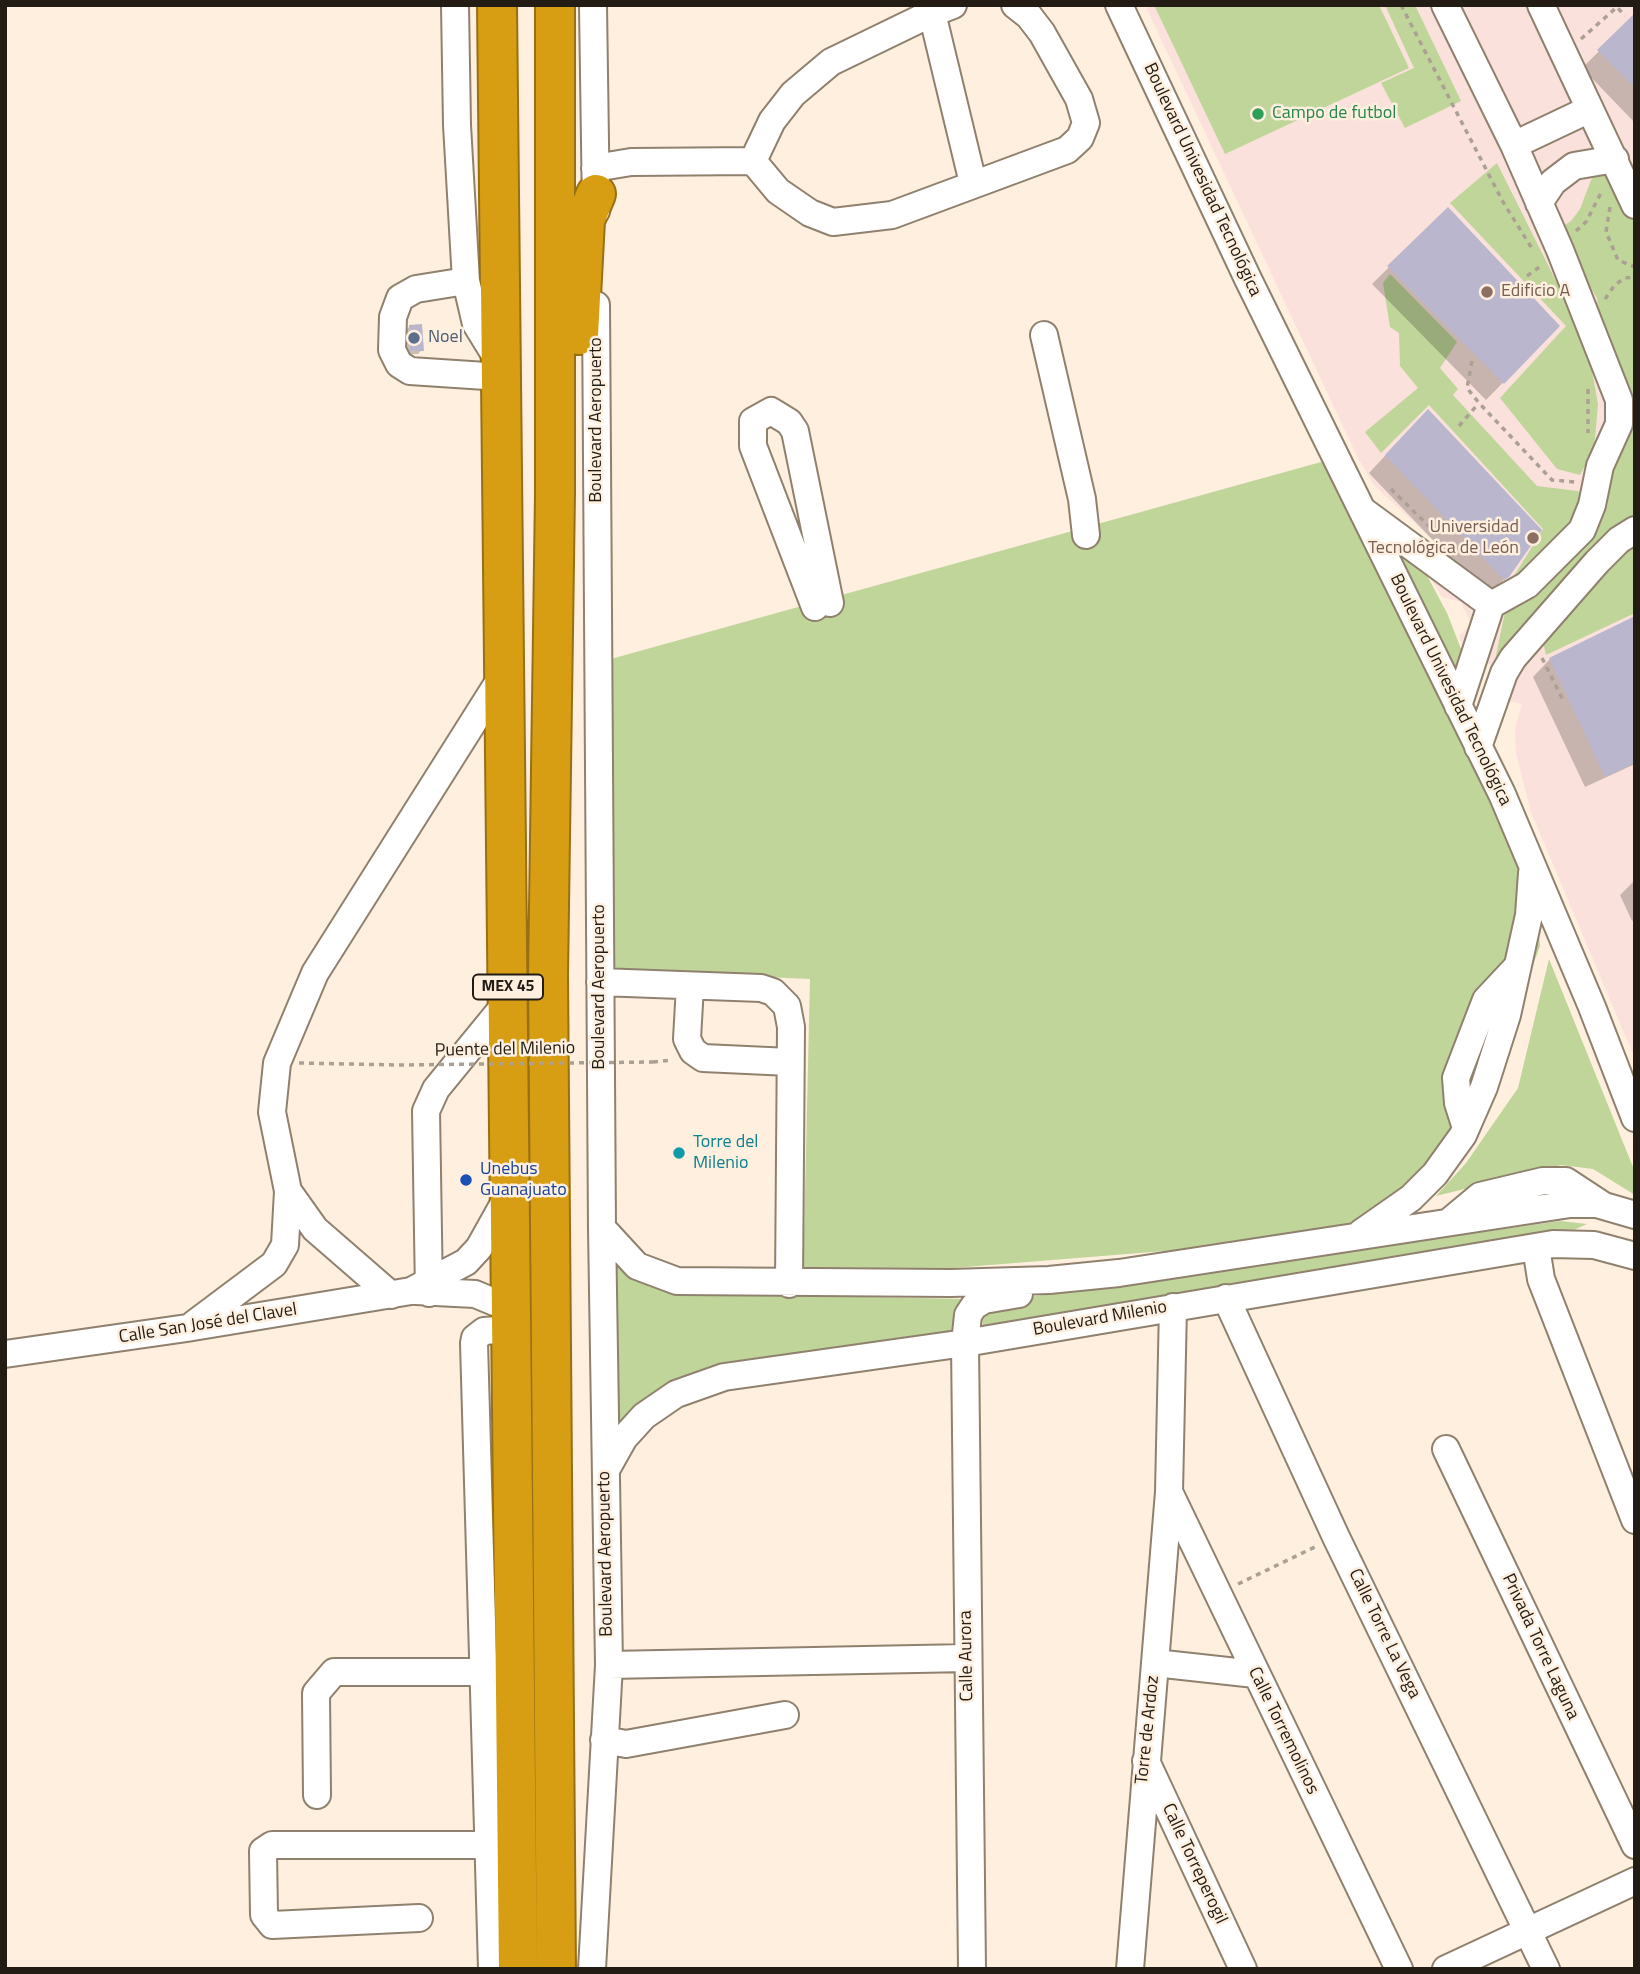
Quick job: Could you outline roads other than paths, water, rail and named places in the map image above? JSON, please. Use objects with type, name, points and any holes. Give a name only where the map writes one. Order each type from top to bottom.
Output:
[{"type":"highway","name":"MEX 45","points":[[497,5],[506,671],[509,1194],[503,1845],[518,1969]]},
{"type":"highway","name":"MEX 45","points":[[555,5],[555,493],[548,976],[556,1969]]},
{"type":"highway","points":[[555,493],[578,344],[585,220],[596,181]]},
{"type":"street","points":[[455,5],[457,125],[466,281],[476,324],[500,370],[410,371],[402,368],[392,350],[394,310],[400,298],[416,289],[466,281]]},
{"type":"street","name":"Boulevard Aeropuerto","points":[[592,1969],[609,1665],[602,1228],[593,5]]},
{"type":"street","points":[[753,161],[778,191],[810,213],[834,222],[892,215],[1067,150],[1080,138],[1086,123],[1079,99],[1048,43],[1029,16],[1015,5]]},
{"type":"street","name":"Boulevard Univesidad Tecnológica","points":[[1119,5],[1360,508],[1478,747],[1532,864],[1635,1118]]},
{"type":"street","points":[[1445,5],[1514,145],[1560,250],[1628,419],[1600,466],[1589,516],[1569,546],[1516,593],[1491,605],[1458,706]]},
{"type":"street","points":[[1541,5],[1615,159],[1627,203]]},
{"type":"street","points":[[753,161],[772,121],[793,94],[812,78],[853,50],[943,9],[973,183]]},
{"type":"street","points":[[1514,145],[1590,109]]},
{"type":"street","points":[[1539,203],[1553,182],[1574,166],[1615,159]]},
{"type":"street","points":[[596,181],[631,162],[753,161]]},
{"type":"street","points":[[1044,335],[1082,499],[1086,535]]},
{"type":"street","points":[[810,560],[752,446],[754,421],[765,413],[779,413],[795,431],[810,560],[822,605]]},
{"type":"street","points":[[1360,508],[1491,605]]},
{"type":"street","points":[[1478,747],[1504,673],[1569,593],[1619,540],[1635,530]]},
{"type":"street","points":[[1546,568],[1569,593]]},
{"type":"street","points":[[187,1328],[274,1264],[285,1245],[288,1191],[271,1112],[277,1063],[315,973],[506,671]]},
{"type":"street","points":[[1353,1239],[1411,1198],[1444,1164],[1466,1128],[1484,1087],[1520,964],[1529,915],[1532,864]]},
{"type":"street","points":[[600,982],[761,988],[781,998],[790,1016],[789,1284]]},
{"type":"street","points":[[690,986],[687,1039],[692,1051],[703,1058],[790,1062]]},
{"type":"street","points":[[288,1191],[315,1229],[415,1290],[426,1111],[436,1089],[508,1001]]},
{"type":"street","name":"Calle San José del Clavel","points":[[415,1290],[458,1268],[479,1248],[509,1194]]},
{"type":"street","points":[[602,1228],[637,1266],[656,1276],[703,1283],[789,1284],[1049,1280],[1119,1273],[1353,1239],[1570,1204],[1602,1205],[1635,1215]]},
{"type":"street","name":"Boulevard Milenio","points":[[605,1475],[616,1449],[633,1426],[660,1404],[698,1384],[747,1373],[965,1343],[1536,1247],[1594,1245],[1635,1256]]},
{"type":"street","points":[[1536,1247],[1541,1279],[1635,1520]]},
{"type":"street","name":"Calle Aurora","points":[[972,1969],[965,1343],[968,1315],[979,1302],[1022,1293],[1049,1280]]},
{"type":"street","name":"Calle San José del Clavel","points":[[5,1353],[187,1328],[415,1290],[475,1294],[509,1318]]},
{"type":"street","name":"Calle Torre La Vega","points":[[1226,1298],[1336,1537],[1546,1969]]},
{"type":"street","name":"Torre de Ardoz","points":[[1130,1969],[1169,1492],[1173,1307]]},
{"type":"street","points":[[492,1969],[503,1845],[484,1671],[474,1343],[484,1331],[509,1318]]},
{"type":"street","name":"Privada Torre Laguna","points":[[1446,1449],[1635,1845]]},
{"type":"street","name":"Calle Torremolinos","points":[[1169,1492],[1399,1969]]},
{"type":"street","points":[[609,1665],[967,1658]]},
{"type":"street","points":[[1155,1663],[1255,1674]]},
{"type":"street","points":[[317,1795],[316,1693],[334,1672],[484,1671]]},
{"type":"street","points":[[604,1740],[626,1744],[785,1716]]},
{"type":"street","name":"Calle Torreperogil","points":[[1146,1759],[1232,1965]]},
{"type":"street","points":[[419,1918],[272,1924],[264,1915],[263,1851],[272,1844],[503,1845]]},
{"type":"street","points":[[1446,1969],[1635,1881]]},
{"type":"place","name":"Campo de futbol","points":[[1258,114]]},
{"type":"place","name":"Edificio A","points":[[1487,292]]},
{"type":"place","name":"Noel","points":[[414,338]]},
{"type":"place","name":"Universidad Tecnológica de León","points":[[1533,538]]},
{"type":"place","name":"Torre del Milenio","points":[[679,1153]]},
{"type":"place","name":"Unebus Guanajuato","points":[[466,1180]]}]
